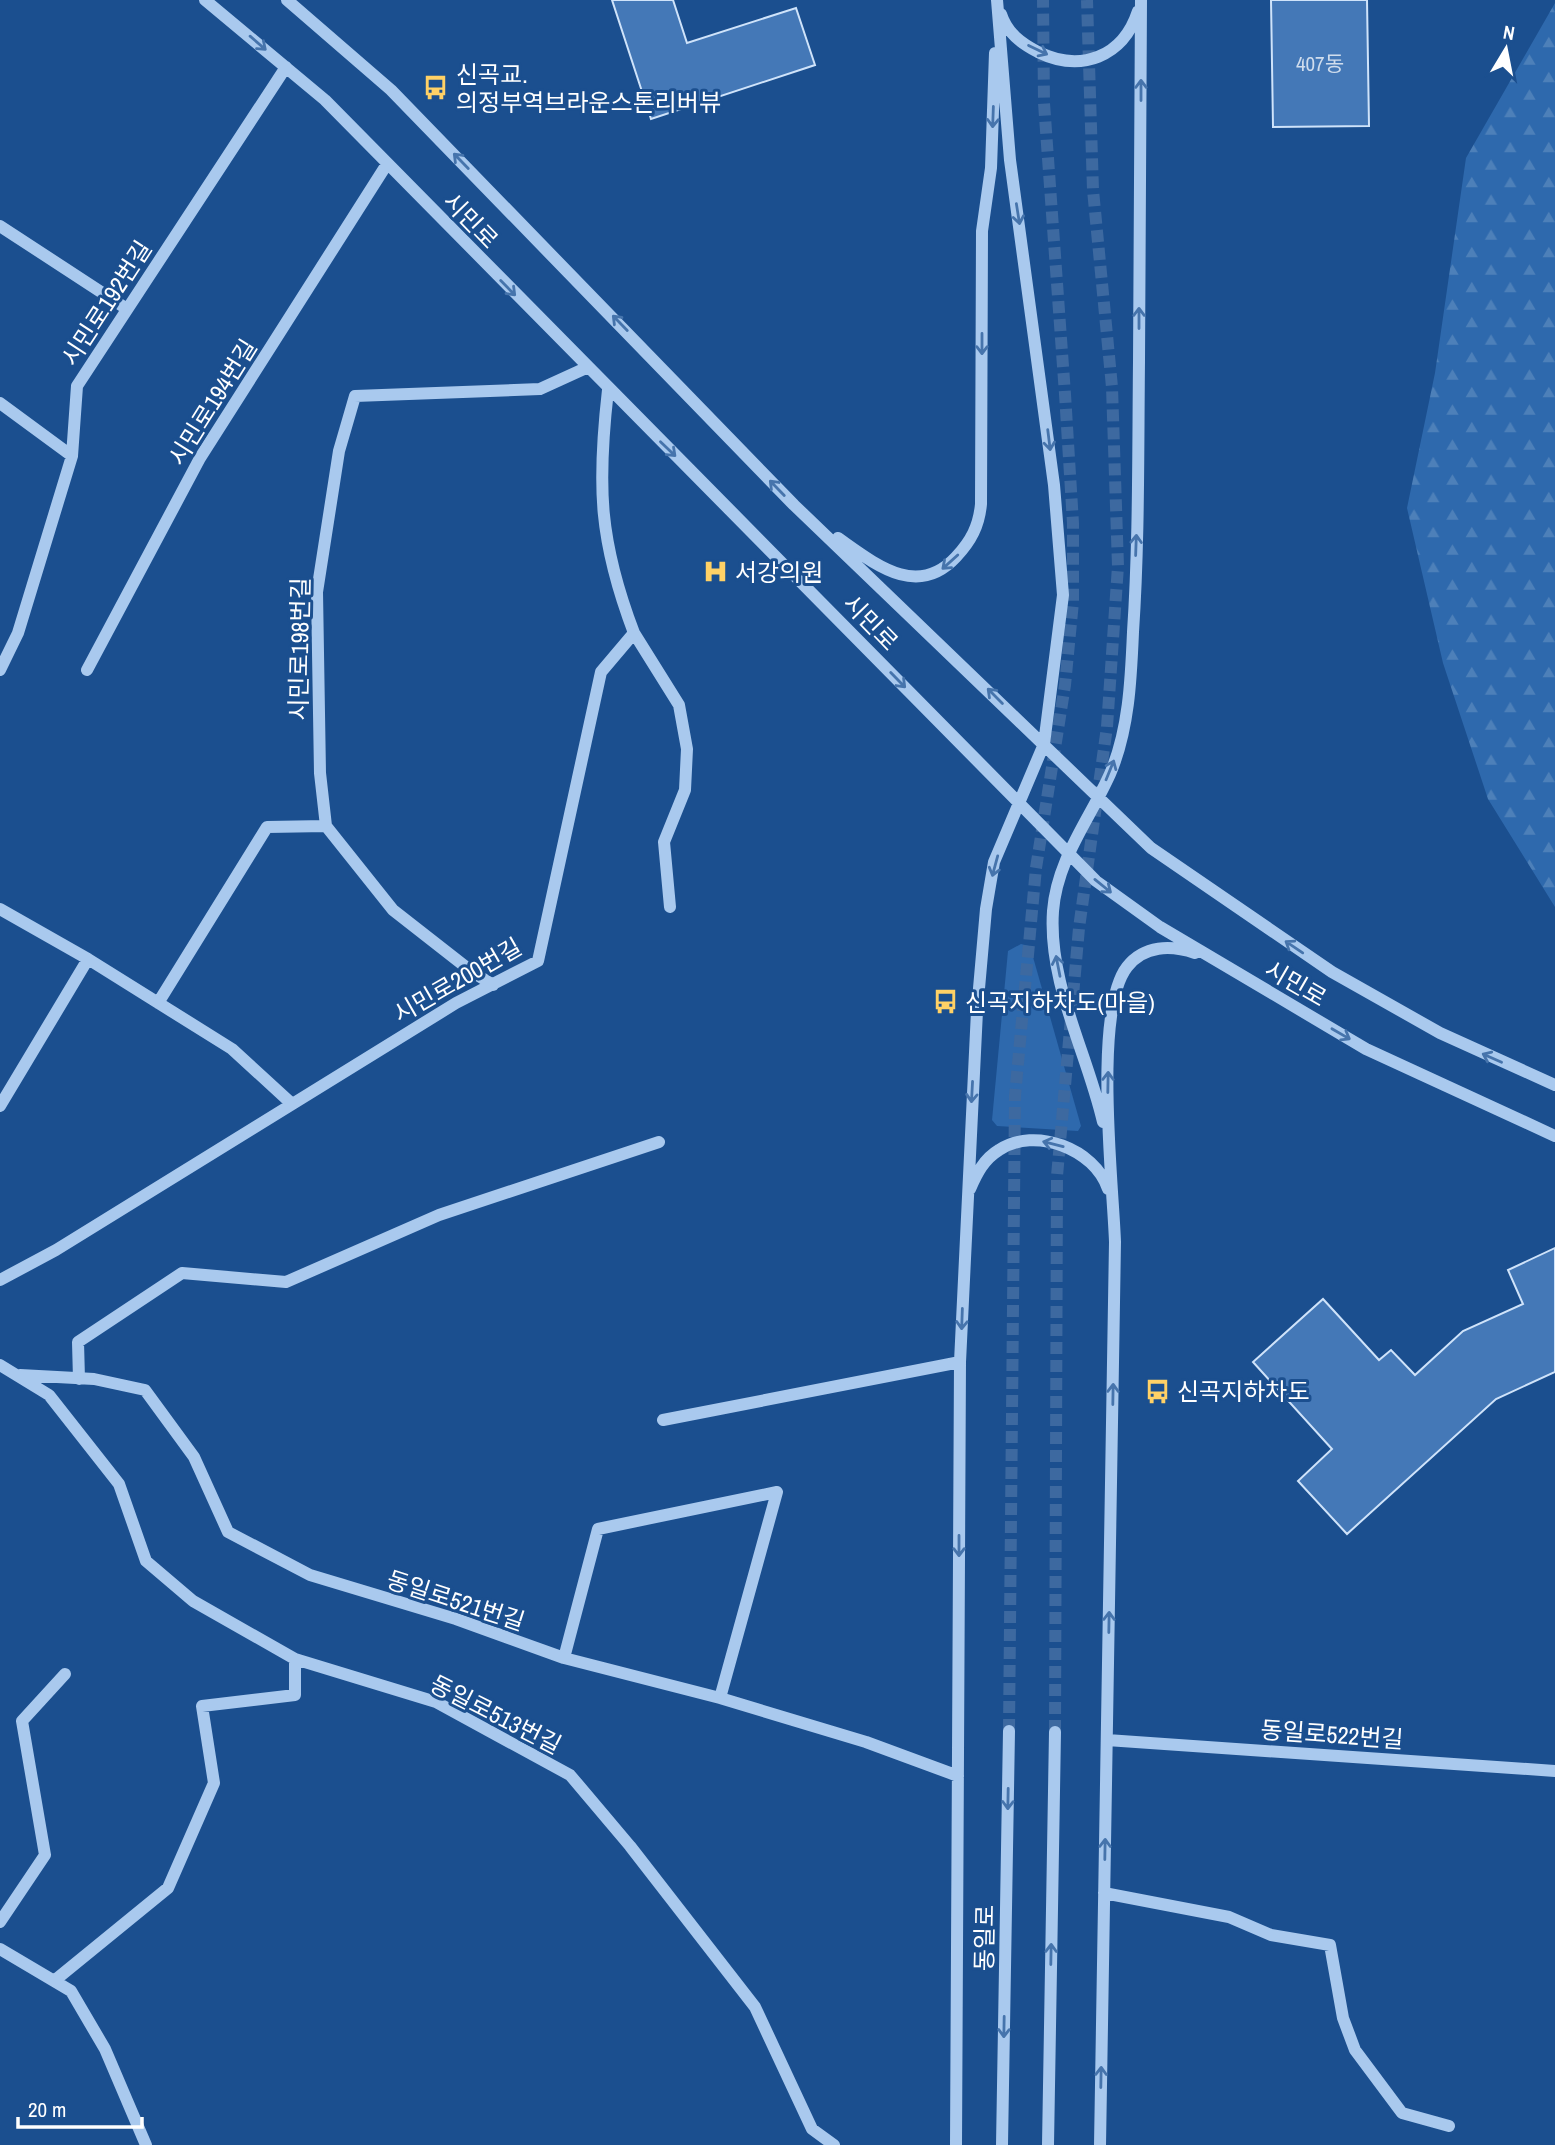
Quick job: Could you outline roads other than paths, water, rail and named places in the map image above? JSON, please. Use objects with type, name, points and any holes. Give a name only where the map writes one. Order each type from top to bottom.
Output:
[{"type":"street","name":"시민로","points":[[205,0],[325,100],[586,368],[1068,853],[1118,898],[1239,975],[1366,1049],[1555,1136]]},
{"type":"street","name":"시민로","points":[[287,0],[391,90],[794,505],[1169,862],[1332,972],[1440,1033],[1555,1085]]},
{"type":"street","points":[[794,505],[873,561],[910,577],[929,576],[951,563],[976,529],[981,491],[982,231],[991,168],[997,0]]},
{"type":"street","points":[[997,0],[1003,21],[1017,39],[1044,54],[1076,62],[1095,59],[1118,46],[1131,28],[1141,0]]},
{"type":"street","points":[[956,2145],[960,1362],[976,1012],[986,909],[995,862],[1044,744],[1061,621],[1060,540],[1010,160],[997,0]]},
{"type":"street","points":[[1109,1150],[1067,1004],[1055,948],[1053,909],[1057,883],[1068,853],[1110,772],[1123,725],[1133,631],[1138,465],[1141,0]]},
{"type":"street","name":"시민로192번길","points":[[0,670],[18,633],[72,456],[77,386],[286,67]]},
{"type":"street","name":"시민로194번길","points":[[87,670],[200,458],[387,164]]},
{"type":"street","points":[[0,226],[127,309]]},
{"type":"street","name":"시민로198번길","points":[[326,826],[319,761],[317,592],[339,451],[355,396],[540,389],[586,368]]},
{"type":"street","points":[[608,390],[600,457],[602,523],[618,590],[634,633],[679,705],[687,749],[685,790],[664,842],[670,907]]},
{"type":"street","points":[[0,403],[72,456]]},
{"type":"street","name":"시민로200번길","points":[[0,1280],[56,1250],[456,1003],[538,961],[601,672],[634,633]]},
{"type":"street","points":[[158,1003],[267,827],[326,826],[393,910],[493,985]]},
{"type":"street","points":[[0,909],[88,959],[232,1049],[292,1104]]},
{"type":"street","points":[[1100,2145],[1114,1206],[1109,1150],[1111,1020],[1114,995],[1128,965],[1153,950],[1174,947],[1202,956],[1239,975]]},
{"type":"street","points":[[0,1107],[88,959]]},
{"type":"street","points":[[967,1204],[975,1178],[992,1155],[1006,1145],[1039,1140],[1064,1146],[1093,1163],[1103,1176],[1114,1206]]},
{"type":"street","points":[[79,1379],[78,1342],[182,1273],[286,1282],[439,1215],[659,1142]]},
{"type":"street","points":[[663,1420],[960,1362]]},
{"type":"street","name":"동일로513번길","points":[[0,1365],[49,1395],[119,1484],[146,1561],[193,1601],[295,1659],[436,1702],[570,1775],[630,1846],[755,2007],[812,2129],[834,2145]]},
{"type":"street","name":"동일로521번길","points":[[18,1375],[79,1379],[145,1390],[194,1457],[228,1532],[310,1576],[456,1619],[564,1658],[720,1698],[866,1742],[958,1776]]},
{"type":"street","points":[[564,1658],[598,1529],[777,1492],[720,1698]]},
{"type":"street","points":[[54,1981],[168,1888],[214,1783],[202,1706],[295,1695],[295,1659]]},
{"type":"street","points":[[0,1922],[45,1855],[22,1721],[65,1674]]},
{"type":"street","name":"동일로","points":[[1002,2145],[1009,1731]]},
{"type":"street","points":[[1048,2145],[1055,1732]]},
{"type":"street","name":"동일로522번길","points":[[1107,1740],[1555,1771]]},
{"type":"street","points":[[1104,1893],[1229,1917],[1271,1935],[1330,1945],[1343,2018],[1355,2050],[1402,2113],[1449,2126]]},
{"type":"street","points":[[0,1949],[71,1991],[105,2049],[146,2145]]},
{"type":"tunnel","points":[[1009,1731],[1015,1096],[1036,868],[1065,685],[1073,602],[1073,523],[1044,103],[1043,0]]},
{"type":"tunnel","points":[[1055,1732],[1057,1176],[1079,928],[1107,727],[1118,566],[1112,387],[1093,190],[1087,0]]},
{"type":"place","name":"신곡교. 의정부역브라운스톤리버뷰","points":[[436,88]]},
{"type":"place","name":"서강의원","points":[[715,572]]},
{"type":"place","name":"신곡지하차도(마을)","points":[[945,1002]]},
{"type":"place","name":"신곡지하차도","points":[[1157,1391]]}]
